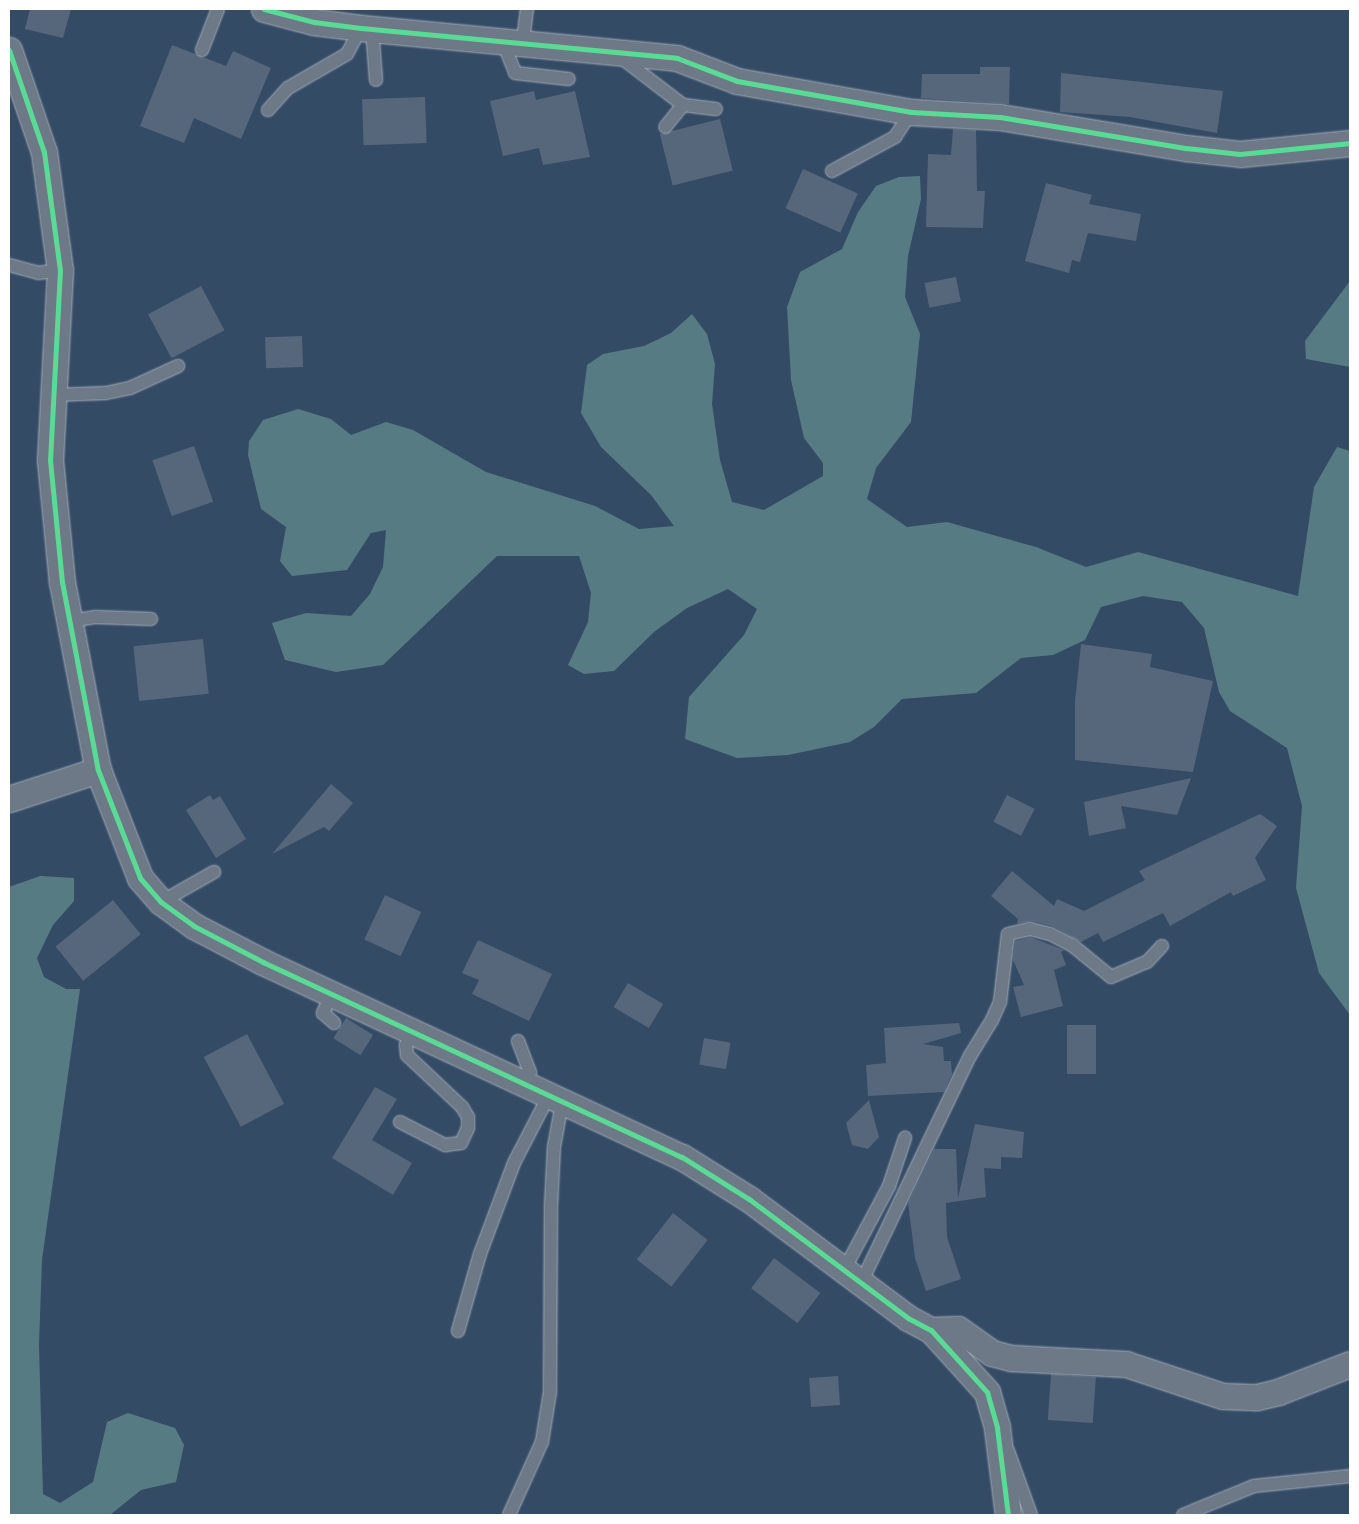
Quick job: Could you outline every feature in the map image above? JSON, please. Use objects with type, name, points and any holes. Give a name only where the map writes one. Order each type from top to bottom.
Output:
[{"type":"street","points":[[264,9],[314,22],[677,58],[737,81],[912,112],[1000,117],[1240,154],[1350,143]]},
{"type":"street","points":[[9,50],[44,152],[60,270],[50,460],[70,621],[98,770],[140,878],[161,902],[194,926],[412,1034],[682,1157],[749,1199],[853,1276],[931,1330],[986,1392],[997,1428],[1008,1515]]},
{"type":"street","points":[[9,799],[98,770]]},
{"type":"street","points":[[931,1330],[958,1329],[992,1353],[1011,1358],[1126,1364],[1223,1396],[1278,1392],[1350,1364]]},
{"type":"lane","points":[[202,50],[218,9]]},
{"type":"lane","points":[[527,9],[512,41],[515,73],[569,79]]},
{"type":"lane","points":[[366,28],[376,80]]},
{"type":"lane","points":[[268,110],[288,88],[347,54],[366,28]]},
{"type":"lane","points":[[616,52],[684,105],[716,109]]},
{"type":"lane","points":[[665,127],[684,105]]},
{"type":"lane","points":[[832,171],[895,137],[912,112]]},
{"type":"lane","points":[[9,265],[38,273],[60,270]]},
{"type":"lane","points":[[54,395],[114,392],[178,366]]},
{"type":"lane","points":[[70,621],[95,617],[151,619]]},
{"type":"lane","points":[[161,902],[214,872]]},
{"type":"lane","points":[[853,1276],[1000,1002],[1008,934],[1030,929],[1050,934],[1072,945],[1111,977],[1147,962],[1162,946]]},
{"type":"lane","points":[[332,994],[323,1013],[334,1023]]},
{"type":"lane","points":[[400,1122],[445,1145],[461,1143],[468,1128],[468,1117],[462,1107],[408,1056],[406,1045],[412,1034]]},
{"type":"lane","points":[[510,1515],[542,1442],[550,1392],[551,1206],[554,1147],[546,1096],[530,1072],[518,1041]]},
{"type":"lane","points":[[458,1331],[480,1254],[514,1163],[546,1096]]},
{"type":"lane","points":[[853,1276],[889,1186],[905,1138]]},
{"type":"lane","points":[[997,1428],[1027,1495],[1030,1515]]},
{"type":"lane","points":[[1183,1515],[1254,1486],[1350,1476]]},
{"type":"green space","points":[[920,176],[921,199],[908,256],[905,297],[920,334],[911,422],[876,468],[867,499],[907,527],[947,522],[1036,547],[1086,567],[1138,552],[1298,596],[1314,487],[1337,447],[1350,451],[1350,1015],[1319,973],[1296,888],[1302,806],[1287,748],[1230,711],[1219,692],[1204,628],[1182,602],[1143,596],[1101,607],[1085,640],[1053,655],[1021,658],[976,693],[902,699],[874,727],[850,742],[788,755],[737,758],[685,739],[689,697],[744,635],[757,609],[728,589],[687,608],[654,632],[614,671],[584,674],[568,665],[588,622],[591,593],[579,556],[497,556],[383,665],[336,672],[285,660],[272,623],[306,613],[351,616],[370,594],[383,567],[386,530],[371,533],[347,570],[292,576],[280,561],[286,527],[261,509],[248,455],[249,441],[263,420],[298,409],[331,419],[351,435],[386,422],[413,430],[486,472],[595,506],[639,529],[674,526],[651,495],[601,447],[581,413],[587,365],[603,354],[644,346],[671,333],[692,314],[707,334],[715,364],[712,404],[720,460],[732,502],[764,510],[823,476],[823,463],[804,438],[791,380],[787,307],[800,272],[842,249],[858,212],[876,186],[899,177]]},
{"type":"green space","points":[[1350,281],[1350,367],[1306,359],[1305,341]]},
{"type":"green space","points":[[40,876],[74,878],[74,901],[53,925],[37,958],[44,977],[66,989],[80,989],[42,1260],[39,1345],[43,1494],[60,1503],[93,1482],[107,1422],[128,1413],[175,1428],[184,1445],[176,1482],[141,1490],[110,1515],[9,1515],[9,887]]},
{"type":"building","points":[[30,9],[71,9],[63,38],[25,29]]},
{"type":"building","points":[[172,45],[226,66],[233,51],[271,68],[241,139],[194,118],[184,143],[140,126]]},
{"type":"building","points":[[980,67],[1010,67],[1009,104],[921,98],[922,74],[980,74]]},
{"type":"building","points":[[1061,73],[1223,91],[1217,133],[1130,117],[1060,112]]},
{"type":"building","points":[[534,91],[536,100],[575,91],[590,157],[543,165],[539,148],[503,156],[490,101]]},
{"type":"building","points":[[425,97],[427,143],[364,145],[362,99]]},
{"type":"building","points":[[720,119],[733,170],[673,185],[660,134]]},
{"type":"building","points":[[953,129],[976,130],[977,191],[985,191],[983,228],[926,227],[928,154],[951,155]]},
{"type":"building","points":[[803,169],[858,193],[840,233],[786,208]]},
{"type":"building","points":[[1046,183],[1092,195],[1089,204],[1141,214],[1136,241],[1088,233],[1080,262],[1072,260],[1069,273],[1025,261]]},
{"type":"building","points":[[956,277],[961,302],[929,308],[925,283]]},
{"type":"building","points":[[201,286],[224,330],[171,358],[148,314]]},
{"type":"building","points":[[302,336],[303,367],[266,368],[265,337]]},
{"type":"building","points":[[194,446],[213,502],[172,516],[152,460]]},
{"type":"building","points":[[203,639],[209,694],[139,701],[133,646]]},
{"type":"building","points":[[1081,644],[1152,654],[1150,667],[1213,681],[1193,772],[1075,760],[1075,701]]},
{"type":"building","points":[[1191,778],[1177,815],[1121,806],[1126,828],[1089,836],[1084,802]]},
{"type":"building","points":[[331,784],[353,803],[329,831],[324,827],[272,854]]},
{"type":"building","points":[[210,795],[213,800],[220,796],[246,839],[216,858],[186,810]]},
{"type":"building","points":[[1007,795],[1035,809],[1021,836],[993,822]]},
{"type":"building","points":[[1260,814],[1277,826],[1255,858],[1266,880],[1233,896],[1231,892],[1170,926],[1163,913],[1103,942],[1098,933],[1081,942],[1052,926],[1032,921],[1017,924],[1018,919],[991,896],[1012,871],[1054,906],[1057,899],[1084,911],[1145,880],[1139,871]]},
{"type":"building","points":[[385,895],[421,912],[401,956],[364,939]]},
{"type":"building","points":[[113,900],[141,934],[83,981],[55,947]]},
{"type":"building","points":[[1030,937],[1064,950],[1061,952],[1066,965],[1054,970],[1063,1006],[1021,1017],[1013,987],[1024,985],[1013,960],[1015,941]]},
{"type":"building","points":[[478,940],[552,974],[529,1021],[472,994],[479,980],[462,973]]},
{"type":"building","points":[[628,983],[663,1004],[649,1028],[614,1007]]},
{"type":"building","points":[[346,1018],[373,1035],[360,1055],[333,1038]]},
{"type":"building","points":[[959,1023],[961,1033],[923,1044],[943,1047],[944,1061],[951,1061],[952,1074],[944,1092],[868,1096],[866,1065],[886,1063],[884,1028]]},
{"type":"building","points":[[1067,1025],[1096,1025],[1096,1074],[1067,1074]]},
{"type":"building","points":[[247,1034],[284,1104],[241,1127],[204,1057]]},
{"type":"building","points":[[704,1038],[731,1043],[726,1069],[699,1065]]},
{"type":"building","points":[[375,1087],[397,1099],[372,1140],[412,1163],[393,1195],[332,1158]]},
{"type":"building","points":[[869,1100],[879,1137],[868,1149],[852,1145],[846,1123]]},
{"type":"building","points":[[975,1124],[1024,1132],[1022,1158],[1001,1157],[1001,1169],[984,1168],[986,1197],[946,1203],[947,1237],[961,1279],[926,1291],[915,1258],[908,1203],[934,1149],[956,1149],[958,1198]]},
{"type":"building","points":[[673,1213],[708,1240],[671,1287],[637,1259]]},
{"type":"building","points":[[774,1258],[820,1293],[797,1323],[751,1288]]},
{"type":"building","points":[[1051,1374],[1096,1377],[1093,1423],[1048,1420]]},
{"type":"building","points":[[838,1376],[840,1405],[811,1407],[809,1378]]},
{"type":"cycle path","points":[[264,9],[314,22],[361,28],[677,58],[737,81],[911,112],[1000,117],[1186,148],[1240,154],[1350,143]]},
{"type":"cycle path","points":[[9,50],[44,152],[60,270],[50,460],[62,582],[98,770],[140,878],[161,902],[194,926],[263,962],[682,1157],[749,1199],[908,1318],[931,1330],[987,1392],[997,1428],[1008,1515]]}]
